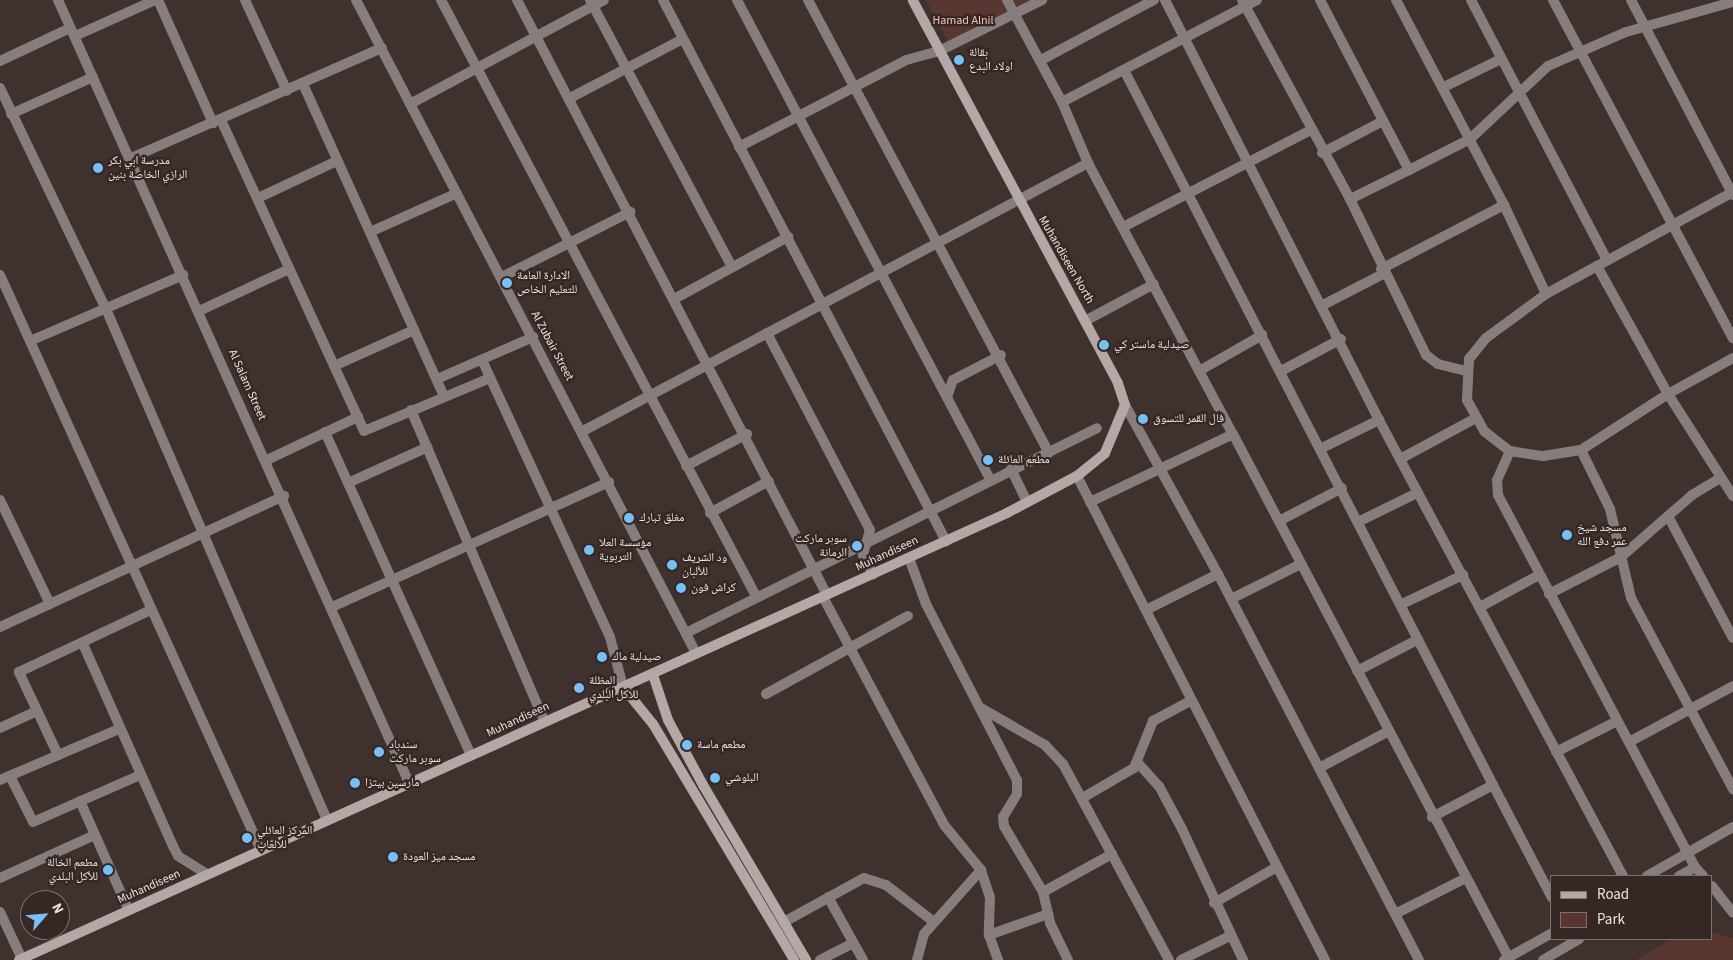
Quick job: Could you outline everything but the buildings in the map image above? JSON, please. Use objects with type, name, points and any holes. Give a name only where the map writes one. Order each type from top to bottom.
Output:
[{"type":"main road","name":"Muhandiseen North","points":[[913,0],[1016,199],[1086,321],[1125,405]]},
{"type":"main road","points":[[1027,502],[1077,476],[1109,448],[1125,405]]},
{"type":"main road","name":"Muhandiseen","points":[[20,959],[471,756],[544,721],[873,575],[1027,502]]},
{"type":"main road","points":[[653,674],[668,720],[726,834],[794,954],[806,960]]},
{"type":"main road","points":[[623,687],[646,713],[784,922],[794,954]]},
{"type":"street","name":"Al Salam Street","points":[[58,0],[284,496],[409,783]]},
{"type":"street","points":[[0,61],[157,0],[217,121],[258,198],[364,431],[490,378]]},
{"type":"street","points":[[246,0],[287,90]]},
{"type":"street","name":"Al Zubair Street","points":[[356,0],[583,431],[696,653]]},
{"type":"street","points":[[441,0],[652,396],[710,513],[757,598]]},
{"type":"street","points":[[517,0],[747,434],[769,482],[814,569],[848,649],[945,826],[981,870],[990,897],[989,935],[998,960]]},
{"type":"street","points":[[410,104],[536,38],[591,3],[604,0]]},
{"type":"street","points":[[663,0],[739,147],[824,304],[946,541]]},
{"type":"street","points":[[737,0],[800,116],[990,479]]},
{"type":"street","points":[[808,0],[937,245],[1001,355],[1050,453]]},
{"type":"street","points":[[1007,0],[1062,102],[1088,163],[1302,564],[1387,732],[1507,959],[1550,934]]},
{"type":"street","points":[[739,147],[906,60],[939,51],[1016,16],[1042,0]]},
{"type":"street","points":[[1041,60],[1154,0]]},
{"type":"street","points":[[1165,0],[1246,163],[1324,305],[1379,420],[1417,493],[1463,575],[1622,875]]},
{"type":"street","points":[[1062,102],[1184,38],[1243,3],[1257,0]]},
{"type":"street","points":[[1320,0],[1409,170]]},
{"type":"street","points":[[1396,0],[1444,87],[1504,205],[1546,294]]},
{"type":"street","points":[[1471,0],[1518,94],[1608,260]]},
{"type":"street","points":[[1553,0],[1733,338]]},
{"type":"street","points":[[1631,0],[1643,27],[1733,193],[1546,294],[1486,338],[1469,359],[1466,400],[1474,419],[1510,451],[1543,456],[1581,450],[1668,394],[1733,358]]},
{"type":"street","points":[[1350,199],[1470,139],[1518,94],[1536,73],[1579,50],[1643,27],[1733,2]]},
{"type":"street","points":[[591,3],[628,66],[732,267]]},
{"type":"street","points":[[1243,3],[1309,131],[1350,199],[1382,272],[1430,360],[1467,371]]},
{"type":"street","points":[[570,98],[628,66],[683,39]]},
{"type":"street","points":[[131,158],[382,48]]},
{"type":"street","points":[[1444,87],[1501,58]]},
{"type":"street","points":[[1124,70],[1360,521],[1402,604],[1417,640],[1550,894]]},
{"type":"street","points":[[12,114],[93,77]]},
{"type":"street","points":[[303,84],[444,396]]},
{"type":"street","points":[[0,88],[106,309],[200,534],[327,820]]},
{"type":"street","points":[[1322,153],[1383,121]]},
{"type":"street","points":[[1123,227],[1309,131]]},
{"type":"street","points":[[258,198],[337,161]]},
{"type":"street","points":[[583,431],[652,396],[767,333],[883,274],[1016,199],[1088,163]]},
{"type":"street","points":[[370,232],[457,193]]},
{"type":"street","points":[[1324,305],[1504,205]]},
{"type":"street","points":[[502,277],[630,212]]},
{"type":"street","points":[[676,298],[788,238]]},
{"type":"street","points":[[1597,266],[1668,394],[1719,479],[1733,496]]},
{"type":"street","points":[[199,310],[289,269]]},
{"type":"street","points":[[0,275],[261,850]]},
{"type":"street","points":[[30,341],[183,275]]},
{"type":"street","points":[[1086,321],[1154,284]]},
{"type":"street","points":[[334,366],[414,330]]},
{"type":"street","points":[[767,333],[870,530],[863,555],[873,575]]},
{"type":"street","points":[[1199,371],[1262,335]]},
{"type":"street","points":[[437,379],[533,337]]},
{"type":"street","points":[[1281,371],[1341,339]]},
{"type":"street","points":[[947,398],[953,380],[1001,355]]},
{"type":"street","points":[[482,360],[610,636],[623,687]]},
{"type":"street","points":[[1125,405],[1159,470],[1218,574],[1419,960]]},
{"type":"street","points":[[412,410],[544,721]]},
{"type":"street","points":[[267,460],[358,417]]},
{"type":"street","points":[[1400,459],[1474,419]]},
{"type":"street","points":[[1322,448],[1379,420]]},
{"type":"street","points":[[686,633],[865,545],[990,479],[1050,453],[1097,428]]},
{"type":"street","points":[[325,432],[350,482],[390,579],[471,756]]},
{"type":"street","points":[[686,466],[747,434]]},
{"type":"street","points":[[1090,502],[1233,434]]},
{"type":"street","points":[[350,482],[428,447]]},
{"type":"street","points":[[1581,450],[1610,510],[1631,598],[1733,789]]},
{"type":"street","points":[[1510,451],[1496,489],[1539,575],[1629,742],[1686,854],[1702,875]]},
{"type":"street","points":[[1011,469],[1027,502]]},
{"type":"street","points":[[1077,476],[1275,868],[1325,960]]},
{"type":"street","points":[[1549,594],[1621,557],[1668,516],[1719,479]]},
{"type":"street","points":[[332,607],[469,543],[609,482]]},
{"type":"street","points":[[710,513],[769,482]]},
{"type":"street","points":[[1279,521],[1342,488]]},
{"type":"street","points":[[1360,521],[1417,493]]},
{"type":"street","points":[[0,628],[130,564],[284,496]]},
{"type":"street","points":[[0,500],[50,604]]},
{"type":"street","points":[[1668,516],[1733,638]]},
{"type":"street","points":[[908,558],[922,596],[1018,783],[1004,826],[1043,892],[1048,914],[1068,960]]},
{"type":"street","points":[[1231,599],[1302,564]]},
{"type":"street","points":[[1146,610],[1218,574]]},
{"type":"street","points":[[1402,604],[1463,575]]},
{"type":"street","points":[[1480,607],[1539,575]]},
{"type":"street","points":[[58,755],[19,672],[83,644],[152,610]]},
{"type":"street","points":[[766,694],[908,616]]},
{"type":"street","points":[[1357,671],[1417,640]]},
{"type":"street","points":[[83,644],[140,775],[178,856],[207,874]]},
{"type":"street","points":[[1629,742],[1733,686]]},
{"type":"street","points":[[1084,797],[1138,763],[1153,721],[1190,701]]},
{"type":"street","points":[[980,707],[1055,754],[1084,797],[1112,854],[1169,960]]},
{"type":"street","points":[[0,728],[37,711]]},
{"type":"street","points":[[1556,752],[1617,721]]},
{"type":"street","points":[[119,728],[5,778],[33,822],[140,775]]},
{"type":"street","points":[[1319,768],[1387,732]]},
{"type":"street","points":[[1138,763],[1159,786],[1242,960]]},
{"type":"street","points":[[1432,817],[1493,785]]},
{"type":"street","points":[[80,801],[128,909]]},
{"type":"street","points":[[1649,875],[1733,827]]},
{"type":"street","points":[[0,878],[95,835]]},
{"type":"street","points":[[1043,892],[1112,854]]},
{"type":"street","points":[[1681,875],[1695,867]]},
{"type":"street","points":[[1214,903],[1275,868]]},
{"type":"street","points":[[917,960],[918,942],[981,870]]},
{"type":"street","points":[[1395,914],[1464,879]]},
{"type":"street","points":[[784,922],[856,880],[872,880],[886,885],[934,922]]},
{"type":"street","points":[[1713,887],[1733,913]]},
{"type":"street","points":[[828,897],[863,960]]},
{"type":"street","points":[[0,912],[20,959]]},
{"type":"street","points":[[989,935],[1048,914]]},
{"type":"street","points":[[1180,960],[1230,936]]},
{"type":"street","points":[[1543,960],[1576,940]]},
{"type":"street","points":[[820,960],[853,944]]},
{"type":"green space","name":"Hamad Alnil","points":[[926,0],[1049,0],[953,51]]},
{"type":"green space","points":[[1713,932],[1733,938],[1733,960],[1636,960],[1669,940],[1713,940]]},
{"type":"place","name":"بقالة اولاد البدع","points":[[959,60]]},
{"type":"place","name":"مدرسة ابي بكر الرازي الخاصة بنين","points":[[98,168]]},
{"type":"place","name":"الادارة العامة للتعليم الخاص","points":[[507,283]]},
{"type":"place","name":"صيدلية ماستر كي","points":[[1104,345]]},
{"type":"place","name":"فال القمر للتسوق","points":[[1143,419]]},
{"type":"place","name":"مطعم العائلة","points":[[988,460]]},
{"type":"place","name":"مغلق تبارك","points":[[629,518]]},
{"type":"place","name":"مسجد شيخ عمر دفع الله","points":[[1567,535]]},
{"type":"place","name":"سوبر ماركت الرمانة","points":[[857,546]]},
{"type":"place","name":"مؤسسة العلا التربوية","points":[[589,550]]},
{"type":"place","name":"ود الشريف للألبان","points":[[672,565]]},
{"type":"place","name":"كراش فون","points":[[681,588]]},
{"type":"place","name":"صيدلية ماك","points":[[602,657]]},
{"type":"place","name":"المظلة للاكل البلدي","points":[[579,688]]},
{"type":"place","name":"مطعم ماسة","points":[[687,745]]},
{"type":"place","name":"سندباد سوبر ماركت","points":[[379,752]]},
{"type":"place","name":"البلوشي","points":[[715,778]]},
{"type":"place","name":"مارسين بيتزا","points":[[355,783]]},
{"type":"place","name":"المركز العائلي للالعاب","points":[[247,838]]},
{"type":"place","name":"مسجد ميز العودة","points":[[393,857]]},
{"type":"place","name":"مطعم الخالة للأكل البلدي","points":[[108,870]]}]
